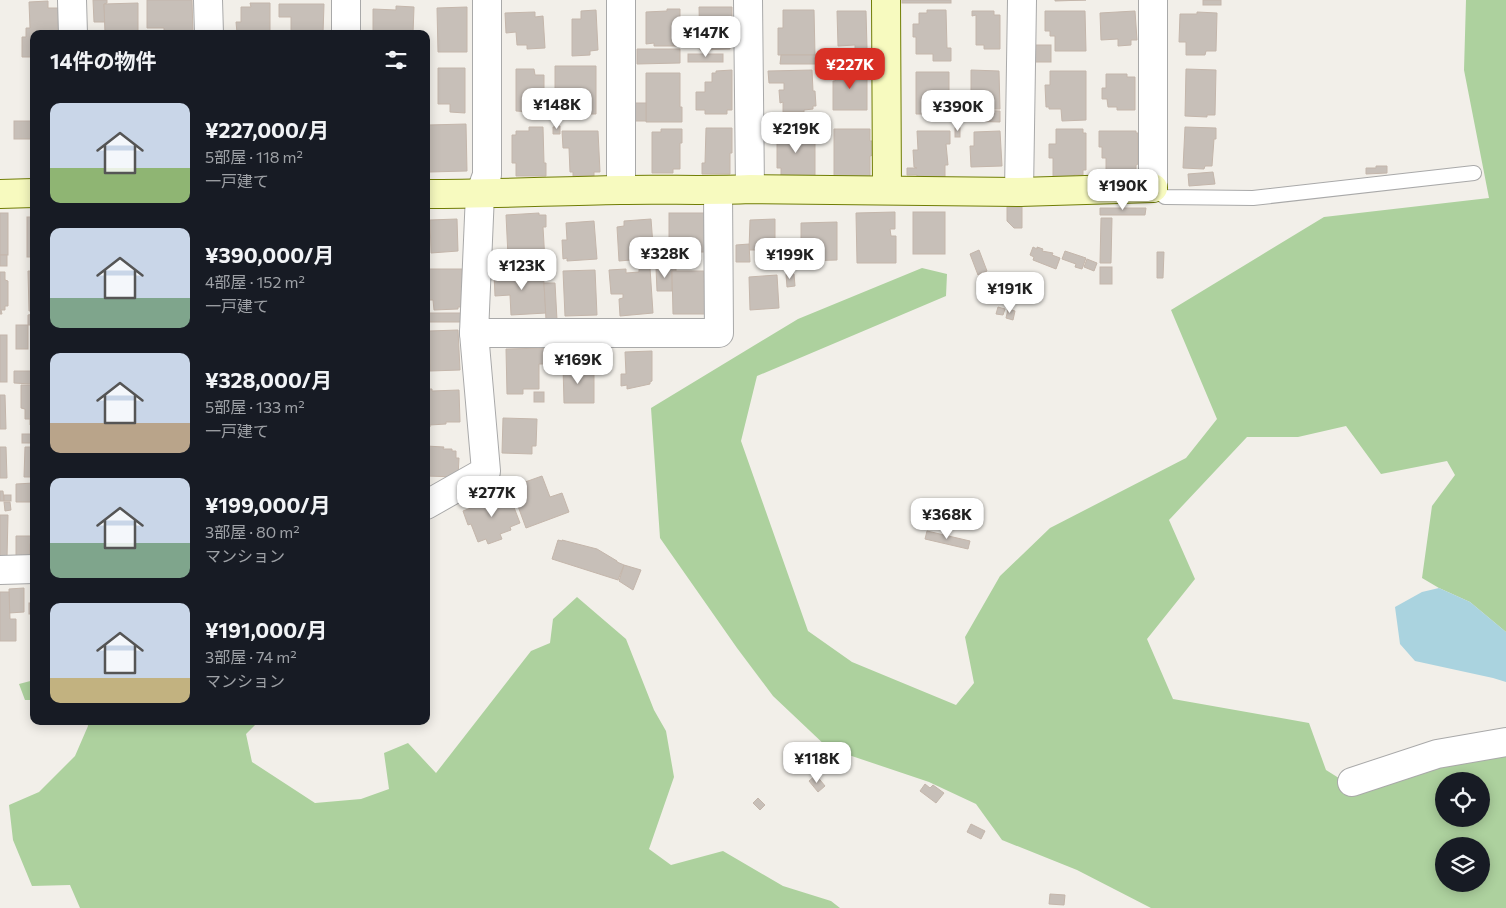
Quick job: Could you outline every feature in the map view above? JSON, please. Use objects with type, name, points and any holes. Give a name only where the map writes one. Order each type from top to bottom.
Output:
[{"type":"street","points":[[72,0],[73,30]]},
{"type":"street","points":[[208,0],[209,30]]},
{"type":"street","points":[[346,0],[346,30]]},
{"type":"street","points":[[430,503],[486,471],[474,333],[480,194],[487,175],[487,0]]},
{"type":"street","points":[[621,0],[621,190]]},
{"type":"street","points":[[748,0],[750,189]]},
{"type":"street","points":[[886,0],[887,190]]},
{"type":"street","points":[[1019,192],[1022,0]]},
{"type":"street","points":[[430,194],[750,189],[1019,192],[1152,188],[1153,0]]},
{"type":"street","points":[[474,333],[719,333],[718,190]]},
{"type":"street","points":[[0,194],[30,193]]},
{"type":"street","points":[[0,570],[30,569]]},
{"type":"street","points":[[1352,782],[1436,754],[1506,742]]},
{"type":"lane","points":[[1152,188],[1165,197],[1253,198],[1474,173]]},
{"type":"green space","points":[[1466,0],[1506,0],[1506,632],[1470,602],[1422,578],[1432,506],[1455,475],[1447,461],[1381,474],[1346,426],[1298,437],[1247,437],[1169,520],[1195,579],[1147,639],[1173,699],[1309,723],[1326,770],[1358,790],[1506,744],[1506,908],[1151,908],[1077,870],[1002,840],[976,804],[929,782],[828,748],[773,696],[660,538],[651,408],[798,319],[922,268],[947,274],[946,296],[757,376],[741,441],[808,631],[852,662],[956,705],[974,683],[965,637],[1000,576],[1050,528],[1186,458],[1217,419],[1171,310],[1324,217],[1489,198],[1464,70]]},
{"type":"green space","points":[[577,597],[626,639],[654,710],[666,731],[674,777],[649,849],[671,865],[723,851],[783,886],[831,901],[840,908],[80,908],[70,885],[32,886],[13,840],[9,805],[39,792],[75,756],[88,725],[255,725],[246,734],[252,762],[315,803],[361,799],[389,789],[384,753],[408,743],[436,773],[531,651],[550,643],[553,619]]},
{"type":"green space","points":[[30,681],[30,700],[25,700],[19,684]]},
{"type":"water","points":[[1439,588],[1470,602],[1506,632],[1506,682],[1415,661],[1400,644],[1395,607],[1422,592]]},
{"type":"building","points":[[93,0],[107,0],[107,3],[104,4],[105,22],[94,22]]},
{"type":"building","points":[[147,0],[192,0],[193,30],[147,28]]},
{"type":"building","points":[[902,0],[951,0],[951,3],[902,3]]},
{"type":"building","points":[[1203,0],[1221,0],[1221,5],[1203,5]]},
{"type":"building","points":[[48,1],[48,8],[61,8],[63,30],[30,30],[30,57],[22,57],[22,37],[26,37],[26,28],[30,28],[29,2]]},
{"type":"building","points":[[138,3],[138,30],[105,30],[104,4]]},
{"type":"building","points":[[250,3],[270,3],[270,30],[237,30],[236,22],[241,22],[241,7],[251,7]]},
{"type":"building","points":[[279,4],[324,4],[323,30],[291,30],[291,17],[279,17]]},
{"type":"building","points":[[396,6],[414,7],[413,30],[373,30],[373,9],[396,10]]},
{"type":"building","points":[[467,7],[467,52],[438,52],[437,8]]},
{"type":"building","points":[[699,7],[732,7],[730,49],[700,50]]},
{"type":"building","points":[[667,9],[680,9],[680,46],[654,46],[654,43],[646,44],[646,12],[667,11]]},
{"type":"building","points":[[596,10],[598,50],[590,51],[590,55],[572,56],[572,19],[581,19],[581,11]]},
{"type":"building","points":[[783,10],[814,10],[815,55],[778,55],[778,28],[783,28]]},
{"type":"building","points":[[927,10],[946,10],[947,48],[951,48],[951,61],[933,61],[933,54],[916,54],[916,37],[913,37],[913,24],[919,24],[919,13],[927,13]]},
{"type":"building","points":[[837,11],[866,11],[867,48],[855,49],[855,45],[838,46]]},
{"type":"building","points":[[972,11],[994,11],[994,15],[1000,15],[1000,49],[984,49],[984,45],[976,45],[976,15],[972,16]]},
{"type":"building","points":[[1045,11],[1085,11],[1086,51],[1055,51],[1055,36],[1050,36],[1050,31],[1045,31]]},
{"type":"building","points":[[1135,11],[1137,40],[1131,40],[1131,45],[1118,46],[1118,39],[1101,40],[1100,13]]},
{"type":"building","points":[[535,12],[535,17],[543,16],[545,48],[527,49],[527,45],[517,45],[516,32],[506,33],[505,13]]},
{"type":"building","points":[[1197,12],[1217,13],[1216,51],[1206,51],[1205,55],[1186,55],[1186,42],[1179,42],[1180,14],[1197,14]]},
{"type":"building","points":[[1032,45],[1051,45],[1051,62],[1032,62]]},
{"type":"building","points":[[637,49],[680,49],[680,63],[637,64]]},
{"type":"building","points":[[688,54],[723,54],[723,62],[688,62]]},
{"type":"building","points":[[781,55],[818,55],[818,64],[780,64]]},
{"type":"building","points":[[555,66],[596,66],[596,114],[568,114],[568,93],[555,93]]},
{"type":"building","points":[[438,68],[465,68],[465,113],[450,112],[450,104],[438,104]]},
{"type":"building","points":[[516,69],[534,69],[535,75],[544,75],[544,108],[534,108],[534,112],[516,111]]},
{"type":"building","points":[[1186,69],[1216,70],[1215,115],[1207,115],[1207,117],[1185,116]]},
{"type":"building","points":[[732,70],[732,110],[727,110],[727,114],[705,114],[705,110],[696,110],[696,92],[705,92],[705,82],[712,82],[712,73]]},
{"type":"building","points":[[812,70],[816,106],[813,106],[813,109],[804,110],[804,112],[783,112],[783,102],[780,103],[779,90],[784,90],[784,83],[769,83],[768,71]]},
{"type":"building","points":[[835,70],[867,70],[867,110],[833,110]]},
{"type":"building","points":[[971,70],[999,71],[1000,109],[971,109],[971,106],[967,106],[967,94],[971,94]]},
{"type":"building","points":[[1050,71],[1086,71],[1086,120],[1062,121],[1061,109],[1049,109],[1049,107],[1046,107],[1045,85],[1050,85]]},
{"type":"building","points":[[916,72],[949,72],[949,111],[940,111],[940,114],[916,114]]},
{"type":"building","points":[[646,73],[680,73],[682,122],[646,122]]},
{"type":"building","points":[[1106,74],[1127,74],[1127,77],[1135,77],[1135,110],[1117,110],[1117,107],[1108,107],[1107,99],[1102,99],[1102,88],[1106,88]]},
{"type":"building","points":[[632,103],[646,103],[646,121],[632,121]]},
{"type":"building","points":[[963,110],[1000,111],[1000,122],[963,121]]},
{"type":"building","points":[[14,121],[30,121],[30,139],[14,139]]},
{"type":"building","points":[[466,124],[467,171],[430,172],[430,125]]},
{"type":"building","points":[[560,126],[560,134],[553,134],[553,127]]},
{"type":"building","points":[[529,127],[543,127],[546,176],[516,176],[516,163],[512,163],[512,135],[516,135],[516,131],[529,131]]},
{"type":"building","points":[[1185,127],[1216,128],[1212,166],[1205,166],[1204,169],[1183,168]]},
{"type":"building","points":[[706,128],[732,128],[730,174],[702,174],[702,163],[705,163]]},
{"type":"building","points":[[955,128],[960,128],[960,137],[955,137]]},
{"type":"building","points":[[661,129],[682,129],[680,169],[673,169],[673,173],[652,173],[652,132],[661,132]]},
{"type":"building","points":[[834,129],[870,129],[870,141],[874,141],[874,155],[870,156],[870,177],[834,177]]},
{"type":"building","points":[[1056,129],[1083,129],[1083,133],[1086,133],[1086,170],[1083,170],[1083,175],[1053,177],[1053,158],[1049,158],[1049,144],[1056,144]]},
{"type":"building","points":[[562,131],[598,131],[600,172],[594,172],[594,176],[573,176],[573,172],[570,172],[569,148],[563,148]]},
{"type":"building","points":[[777,131],[815,131],[815,177],[781,177],[781,168],[777,168]]},
{"type":"building","points":[[917,131],[950,131],[950,144],[946,144],[948,165],[945,165],[945,177],[907,175],[907,168],[917,168],[914,167],[913,150],[918,150]]},
{"type":"building","points":[[1000,131],[1002,166],[971,167],[970,146],[974,146],[974,132]]},
{"type":"building","points":[[1099,131],[1136,131],[1138,133],[1138,164],[1136,165],[1136,173],[1106,173],[1106,158],[1102,158],[1102,147],[1099,147]]},
{"type":"building","points":[[1376,166],[1387,166],[1387,173],[1366,174],[1366,168],[1376,168]]},
{"type":"building","points":[[1213,172],[1215,184],[1189,186],[1188,174]]},
{"type":"building","points":[[1007,207],[1022,207],[1022,228],[1014,228],[1007,221]]},
{"type":"building","points":[[1100,208],[1146,208],[1145,215],[1100,215]]},
{"type":"building","points":[[895,212],[895,229],[890,229],[891,236],[896,236],[896,263],[857,263],[856,213]]},
{"type":"building","points":[[913,212],[945,212],[945,254],[913,254]]},
{"type":"building","points":[[0,213],[8,213],[8,255],[0,255]]},
{"type":"building","points":[[539,213],[539,215],[546,215],[546,227],[543,227],[545,261],[511,264],[511,255],[508,256],[506,215]]},
{"type":"building","points":[[669,213],[705,213],[705,252],[669,252]]},
{"type":"building","points":[[27,217],[30,217],[30,257],[27,257]]},
{"type":"building","points":[[1101,218],[1112,218],[1111,263],[1100,263]]},
{"type":"building","points":[[457,219],[458,251],[431,253],[430,220]]},
{"type":"building","points":[[651,219],[654,258],[619,261],[617,227],[624,226],[624,221]]},
{"type":"building","points":[[775,219],[775,250],[749,250],[750,220]]},
{"type":"building","points":[[594,221],[597,259],[567,261],[567,258],[563,259],[562,240],[567,240],[566,223]]},
{"type":"building","points":[[837,222],[837,260],[801,261],[801,223]]},
{"type":"building","points":[[749,244],[750,262],[736,262],[736,245]]},
{"type":"building","points":[[1033,247],[1053,253],[1052,255],[1060,258],[1056,269],[1033,260],[1034,257],[1030,255]]},
{"type":"building","points":[[979,250],[987,271],[978,275],[970,254]]},
{"type":"building","points":[[1065,251],[1086,258],[1082,269],[1075,267],[1076,264],[1062,259]]},
{"type":"building","points":[[1157,252],[1164,252],[1163,278],[1157,278]]},
{"type":"building","points":[[0,255],[7,255],[7,266],[0,266]]},
{"type":"building","points":[[1087,259],[1097,263],[1094,271],[1084,267]]},
{"type":"building","points":[[676,267],[676,272],[672,271],[672,291],[657,291],[656,268]]},
{"type":"building","points":[[1100,267],[1112,267],[1112,284],[1100,284]]},
{"type":"building","points":[[650,268],[653,313],[620,316],[619,299],[623,298],[623,294],[611,294],[609,270],[626,269],[626,273],[639,272],[639,269]]},
{"type":"building","points":[[430,269],[462,269],[464,307],[434,310],[433,300],[430,300]]},
{"type":"building","points":[[543,270],[546,313],[511,315],[510,295],[495,296],[494,273]]},
{"type":"building","points":[[595,270],[597,315],[565,316],[563,271]]},
{"type":"building","points":[[28,271],[30,271],[30,311],[29,311]]},
{"type":"building","points":[[672,271],[704,271],[705,314],[673,314]]},
{"type":"building","points":[[0,272],[5,272],[5,280],[8,281],[8,306],[5,306],[5,310],[1,310],[2,314],[0,314]]},
{"type":"building","points":[[786,274],[794,274],[795,286],[787,287]]},
{"type":"building","points":[[777,275],[779,308],[750,310],[749,277]]},
{"type":"building","points":[[544,283],[555,283],[557,320],[546,320]]},
{"type":"building","points":[[998,307],[1005,309],[1003,315],[996,314]]},
{"type":"building","points":[[1008,309],[1015,311],[1013,320],[1006,318]]},
{"type":"building","points":[[430,313],[464,313],[464,322],[430,322]]},
{"type":"building","points":[[28,315],[30,315],[30,325],[28,325]]},
{"type":"building","points":[[16,325],[28,325],[28,349],[16,349]]},
{"type":"building","points":[[458,330],[460,370],[430,371],[430,331]]},
{"type":"building","points":[[0,335],[7,335],[7,382],[0,382]]},
{"type":"building","points":[[546,348],[546,364],[539,364],[539,389],[523,389],[523,394],[507,394],[506,349]]},
{"type":"building","points":[[652,351],[652,381],[650,384],[627,389],[627,385],[621,386],[621,374],[626,374],[625,352]]},
{"type":"building","points":[[563,366],[579,366],[579,371],[594,370],[594,403],[564,403]]},
{"type":"building","points":[[14,371],[30,371],[30,384],[14,383]]},
{"type":"building","points":[[21,385],[30,385],[30,419],[25,419],[25,409],[21,408]]},
{"type":"building","points":[[430,389],[432,391],[459,390],[460,422],[446,422],[446,424],[430,425]]},
{"type":"building","points":[[534,392],[544,392],[544,402],[534,402]]},
{"type":"building","points":[[0,395],[5,395],[6,429],[0,429]]},
{"type":"building","points":[[503,418],[537,419],[536,446],[532,446],[532,454],[502,453]]},
{"type":"building","points":[[22,434],[30,434],[30,443],[22,443]]},
{"type":"building","points":[[430,446],[444,447],[443,449],[456,451],[456,458],[459,458],[458,477],[430,476]]},
{"type":"building","points":[[0,447],[6,447],[7,478],[0,478]]},
{"type":"building","points":[[25,447],[30,447],[30,477],[24,477]]},
{"type":"building","points":[[542,476],[550,497],[562,493],[569,512],[526,528],[511,487]]},
{"type":"building","points":[[30,483],[30,502],[16,502],[16,484]]},
{"type":"building","points":[[0,491],[3,491],[4,501],[0,501]]},
{"type":"building","points":[[503,491],[505,495],[499,498],[500,500],[510,497],[520,523],[510,527],[511,530],[500,534],[502,539],[488,544],[486,539],[478,542],[471,524],[468,525],[463,511],[481,504],[480,501]]},
{"type":"building","points":[[4,495],[11,495],[11,501],[4,501]]},
{"type":"building","points":[[4,502],[10,502],[11,510],[5,511]]},
{"type":"building","points":[[0,515],[8,515],[7,558],[0,558]]},
{"type":"building","points":[[927,531],[970,541],[968,549],[925,539]]},
{"type":"building","points":[[16,536],[30,536],[30,558],[16,558]]},
{"type":"building","points":[[558,540],[597,549],[624,565],[618,580],[552,559]]},
{"type":"building","points":[[624,565],[641,570],[633,590],[619,581]]},
{"type":"building","points":[[24,588],[24,612],[9,613],[9,589]]},
{"type":"building","points":[[0,592],[9,592],[10,619],[16,619],[16,641],[0,641]]},
{"type":"building","points":[[816,775],[825,786],[818,792],[809,781]]},
{"type":"building","points":[[925,784],[930,788],[933,785],[944,793],[936,803],[920,791]]},
{"type":"building","points":[[758,798],[765,805],[760,810],[753,803]]},
{"type":"building","points":[[971,824],[985,831],[981,839],[967,832]]},
{"type":"building","points":[[1050,894],[1065,895],[1064,905],[1049,904]]}]
